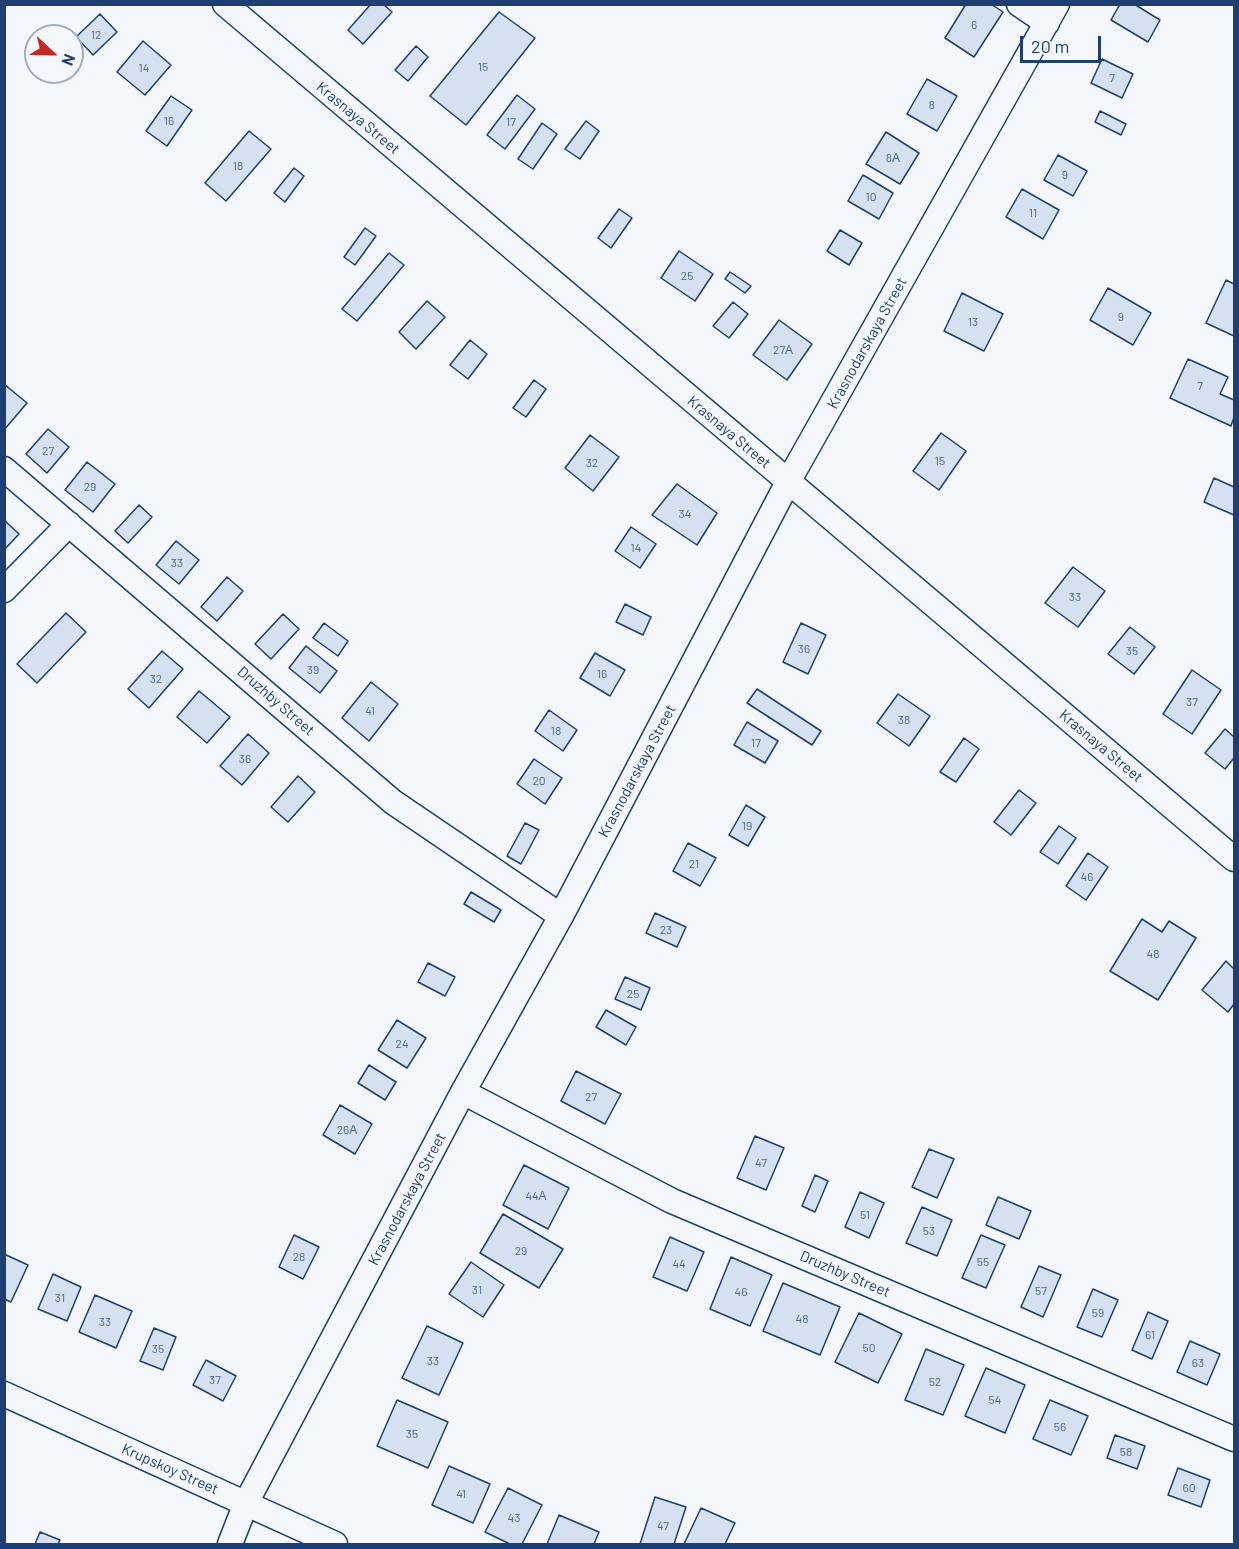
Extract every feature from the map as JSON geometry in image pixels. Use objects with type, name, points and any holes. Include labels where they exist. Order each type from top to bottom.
[{"type":"street","name":"Krasnaya Street","points":[[225,4],[1234,859]]},
{"type":"street","points":[[1019,4],[1052,14]]},
{"type":"street","name":"Krasnodarskaya Street","points":[[230,1545],[246,1503],[464,1092],[561,916],[788,482],[1052,14]]},
{"type":"street","name":"Druzhby Street","points":[[4,469],[393,802],[561,916]]},
{"type":"street","points":[[4,590],[69,524]]},
{"type":"street","name":"Druzhby Street","points":[[464,1092],[672,1201],[1234,1439]]},
{"type":"street","name":"Krupskoy Street","points":[[4,1394],[335,1545]]},
{"type":"building","points":[[371,4],[383,4],[392,12],[363,44],[348,30]]},
{"type":"building","points":[[966,4],[991,4],[1003,12],[974,57],[945,38]]},
{"type":"building","points":[[1120,4],[1134,4],[1160,20],[1148,42],[1111,20]]},
{"type":"building","points":[[499,12],[535,38],[466,125],[430,96]]},
{"type":"building","points":[[100,14],[117,32],[93,55],[84,45],[84,29]]},
{"type":"building","points":[[143,41],[171,65],[145,95],[117,72]]},
{"type":"building","points":[[416,46],[428,57],[408,81],[395,70]]},
{"type":"building","points":[[1102,59],[1133,74],[1122,98],[1091,83]]},
{"type":"building","points":[[927,79],[957,96],[937,131],[907,114]]},
{"type":"building","points":[[517,95],[535,109],[505,149],[487,135]]},
{"type":"building","points":[[171,96],[192,110],[167,146],[146,131]]},
{"type":"building","points":[[1100,111],[1126,124],[1121,135],[1095,122]]},
{"type":"building","points":[[586,121],[599,131],[580,159],[565,149]]},
{"type":"building","points":[[542,123],[557,134],[533,169],[518,159]]},
{"type":"building","points":[[249,131],[271,149],[226,201],[205,183]]},
{"type":"building","points":[[886,132],[919,153],[900,184],[866,164]]},
{"type":"building","points":[[1058,155],[1087,171],[1073,196],[1044,180]]},
{"type":"building","points":[[294,168],[304,176],[285,202],[274,193]]},
{"type":"building","points":[[863,175],[893,193],[879,219],[848,201]]},
{"type":"building","points":[[1022,189],[1059,210],[1043,239],[1006,217]]},
{"type":"building","points":[[619,209],[632,218],[611,248],[598,238]]},
{"type":"building","points":[[365,228],[376,236],[355,265],[344,257]]},
{"type":"building","points":[[840,230],[862,243],[849,265],[827,251]]},
{"type":"building","points":[[679,251],[713,274],[695,301],[661,278]]},
{"type":"building","points":[[389,253],[404,265],[357,321],[342,309]]},
{"type":"building","points":[[730,272],[751,286],[745,293],[725,279]]},
{"type":"building","points":[[1226,280],[1234,284],[1234,336],[1206,323]]},
{"type":"building","points":[[1108,288],[1151,313],[1133,345],[1090,320]]},
{"type":"building","points":[[962,293],[1003,314],[984,351],[944,331]]},
{"type":"building","points":[[427,301],[445,317],[416,349],[399,332]]},
{"type":"building","points":[[733,302],[748,314],[729,338],[713,326]]},
{"type":"building","points":[[779,320],[812,344],[787,380],[753,355]]},
{"type":"building","points":[[470,340],[487,354],[468,379],[450,365]]},
{"type":"building","points":[[1188,359],[1228,377],[1220,394],[1234,400],[1234,417],[1231,426],[1170,398]]},
{"type":"building","points":[[534,380],[546,389],[526,417],[513,408]]},
{"type":"building","points":[[4,384],[27,403],[4,430]]},
{"type":"building","points":[[48,429],[69,447],[47,473],[26,454]]},
{"type":"building","points":[[941,433],[966,451],[939,490],[913,471]]},
{"type":"building","points":[[590,435],[619,457],[593,491],[565,468]]},
{"type":"building","points":[[87,462],[115,484],[93,512],[65,490]]},
{"type":"building","points":[[1214,478],[1234,487],[1234,515],[1204,502]]},
{"type":"building","points":[[677,484],[717,513],[697,545],[652,515]]},
{"type":"building","points":[[139,505],[152,517],[128,543],[115,531]]},
{"type":"building","points":[[4,520],[19,534],[4,550]]},
{"type":"building","points":[[631,527],[656,544],[640,568],[615,551]]},
{"type":"building","points":[[176,541],[199,560],[179,584],[156,565]]},
{"type":"building","points":[[1073,567],[1105,591],[1078,627],[1045,603]]},
{"type":"building","points":[[227,577],[243,591],[217,621],[201,607]]},
{"type":"building","points":[[625,604],[651,617],[643,635],[616,622]]},
{"type":"building","points":[[66,613],[86,632],[37,683],[17,664]]},
{"type":"building","points":[[283,614],[299,629],[271,659],[255,644]]},
{"type":"building","points":[[324,623],[348,641],[338,656],[313,638]]},
{"type":"building","points":[[801,623],[826,635],[808,674],[783,662]]},
{"type":"building","points":[[1130,627],[1155,647],[1134,674],[1108,654]]},
{"type":"building","points":[[306,646],[337,671],[320,693],[289,668]]},
{"type":"building","points":[[162,651],[183,669],[149,708],[128,689]]},
{"type":"building","points":[[595,653],[625,670],[610,696],[580,678]]},
{"type":"building","points":[[1192,670],[1221,690],[1192,734],[1163,714]]},
{"type":"building","points":[[371,682],[398,704],[369,741],[342,718]]},
{"type":"building","points":[[757,689],[821,731],[812,745],[747,703]]},
{"type":"building","points":[[199,691],[230,717],[207,743],[177,717]]},
{"type":"building","points":[[898,694],[930,716],[909,746],[877,723]]},
{"type":"building","points":[[549,710],[577,730],[563,751],[535,731]]},
{"type":"building","points":[[747,722],[778,741],[765,763],[734,745]]},
{"type":"building","points":[[1225,729],[1234,737],[1234,758],[1225,769],[1205,753]]},
{"type":"building","points":[[248,734],[269,753],[242,785],[220,766]]},
{"type":"building","points":[[964,738],[979,749],[956,782],[940,772]]},
{"type":"building","points":[[534,759],[562,778],[545,804],[517,784]]},
{"type":"building","points":[[298,776],[315,792],[288,822],[271,807]]},
{"type":"building","points":[[1019,790],[1036,803],[1011,835],[994,822]]},
{"type":"building","points":[[746,805],[765,817],[748,846],[729,835]]},
{"type":"building","points":[[525,823],[539,830],[521,864],[507,856]]},
{"type":"building","points":[[1059,826],[1076,838],[1058,864],[1040,852]]},
{"type":"building","points":[[688,843],[716,858],[700,886],[673,871]]},
{"type":"building","points":[[1088,853],[1108,867],[1086,900],[1066,886]]},
{"type":"building","points":[[471,892],[501,910],[494,922],[464,904]]},
{"type":"building","points":[[655,913],[686,927],[677,947],[646,933]]},
{"type":"building","points":[[1142,919],[1162,932],[1169,921],[1196,938],[1158,1000],[1110,971]]},
{"type":"building","points":[[1226,961],[1234,969],[1234,1004],[1228,1012],[1202,990]]},
{"type":"building","points":[[428,963],[455,977],[445,996],[418,982]]},
{"type":"building","points":[[625,977],[650,988],[641,1010],[615,999]]},
{"type":"building","points":[[606,1010],[636,1027],[626,1045],[596,1027]]},
{"type":"building","points":[[397,1020],[426,1038],[407,1068],[378,1050]]},
{"type":"building","points":[[369,1065],[396,1082],[385,1100],[358,1083]]},
{"type":"building","points":[[576,1071],[621,1094],[605,1124],[561,1101]]},
{"type":"building","points":[[340,1105],[372,1124],[355,1154],[323,1135]]},
{"type":"building","points":[[755,1136],[784,1148],[766,1190],[737,1178]]},
{"type":"building","points":[[929,1149],[954,1159],[937,1198],[912,1187]]},
{"type":"building","points":[[524,1165],[569,1188],[548,1229],[503,1205]]},
{"type":"building","points":[[815,1175],[828,1181],[815,1212],[802,1206]]},
{"type":"building","points":[[860,1192],[884,1203],[869,1238],[845,1227]]},
{"type":"building","points":[[998,1197],[1031,1211],[1019,1239],[986,1225]]},
{"type":"building","points":[[922,1207],[952,1220],[937,1256],[906,1243]]},
{"type":"building","points":[[503,1214],[563,1249],[539,1288],[480,1253]]},
{"type":"building","points":[[294,1235],[319,1247],[303,1279],[279,1267]]},
{"type":"building","points":[[981,1235],[1005,1245],[986,1288],[962,1278]]},
{"type":"building","points":[[670,1237],[704,1252],[687,1291],[653,1277]]},
{"type":"building","points":[[4,1254],[28,1265],[11,1302],[4,1299]]},
{"type":"building","points":[[731,1257],[772,1275],[750,1326],[710,1309]]},
{"type":"building","points":[[471,1262],[504,1285],[483,1317],[449,1294]]},
{"type":"building","points":[[1039,1266],[1061,1275],[1043,1317],[1021,1307]]},
{"type":"building","points":[[53,1274],[81,1287],[67,1321],[38,1309]]},
{"type":"building","points":[[783,1283],[840,1307],[820,1355],[763,1331]]},
{"type":"building","points":[[1093,1289],[1118,1300],[1102,1337],[1077,1327]]},
{"type":"building","points":[[95,1295],[132,1311],[116,1348],[79,1332]]},
{"type":"building","points":[[1148,1312],[1168,1321],[1152,1359],[1132,1350]]},
{"type":"building","points":[[859,1313],[902,1334],[878,1383],[835,1362]]},
{"type":"building","points":[[427,1326],[463,1343],[439,1395],[402,1378]]},
{"type":"building","points":[[154,1328],[176,1337],[163,1370],[140,1361]]},
{"type":"building","points":[[1190,1341],[1220,1354],[1207,1385],[1177,1372]]},
{"type":"building","points":[[926,1349],[964,1365],[943,1415],[905,1400]]},
{"type":"building","points":[[206,1360],[236,1376],[223,1401],[193,1385]]},
{"type":"building","points":[[986,1368],[1025,1385],[1005,1433],[965,1416]]},
{"type":"building","points":[[397,1400],[448,1422],[428,1468],[377,1446]]},
{"type":"building","points":[[1050,1400],[1088,1416],[1071,1455],[1033,1439]]},
{"type":"building","points":[[1115,1435],[1145,1446],[1137,1469],[1107,1458]]},
{"type":"building","points":[[449,1466],[490,1484],[473,1523],[432,1505]]},
{"type":"building","points":[[1178,1468],[1210,1480],[1201,1507],[1168,1495]]},
{"type":"building","points":[[508,1488],[542,1505],[522,1544],[510,1544],[485,1532]]},
{"type":"building","points":[[655,1497],[686,1507],[674,1544],[640,1544]]},
{"type":"building","points":[[701,1508],[735,1523],[725,1544],[684,1544]]},
{"type":"building","points":[[559,1515],[599,1532],[594,1544],[547,1544]]},
{"type":"building","points":[[40,1532],[60,1540],[58,1544],[35,1544]]}]
